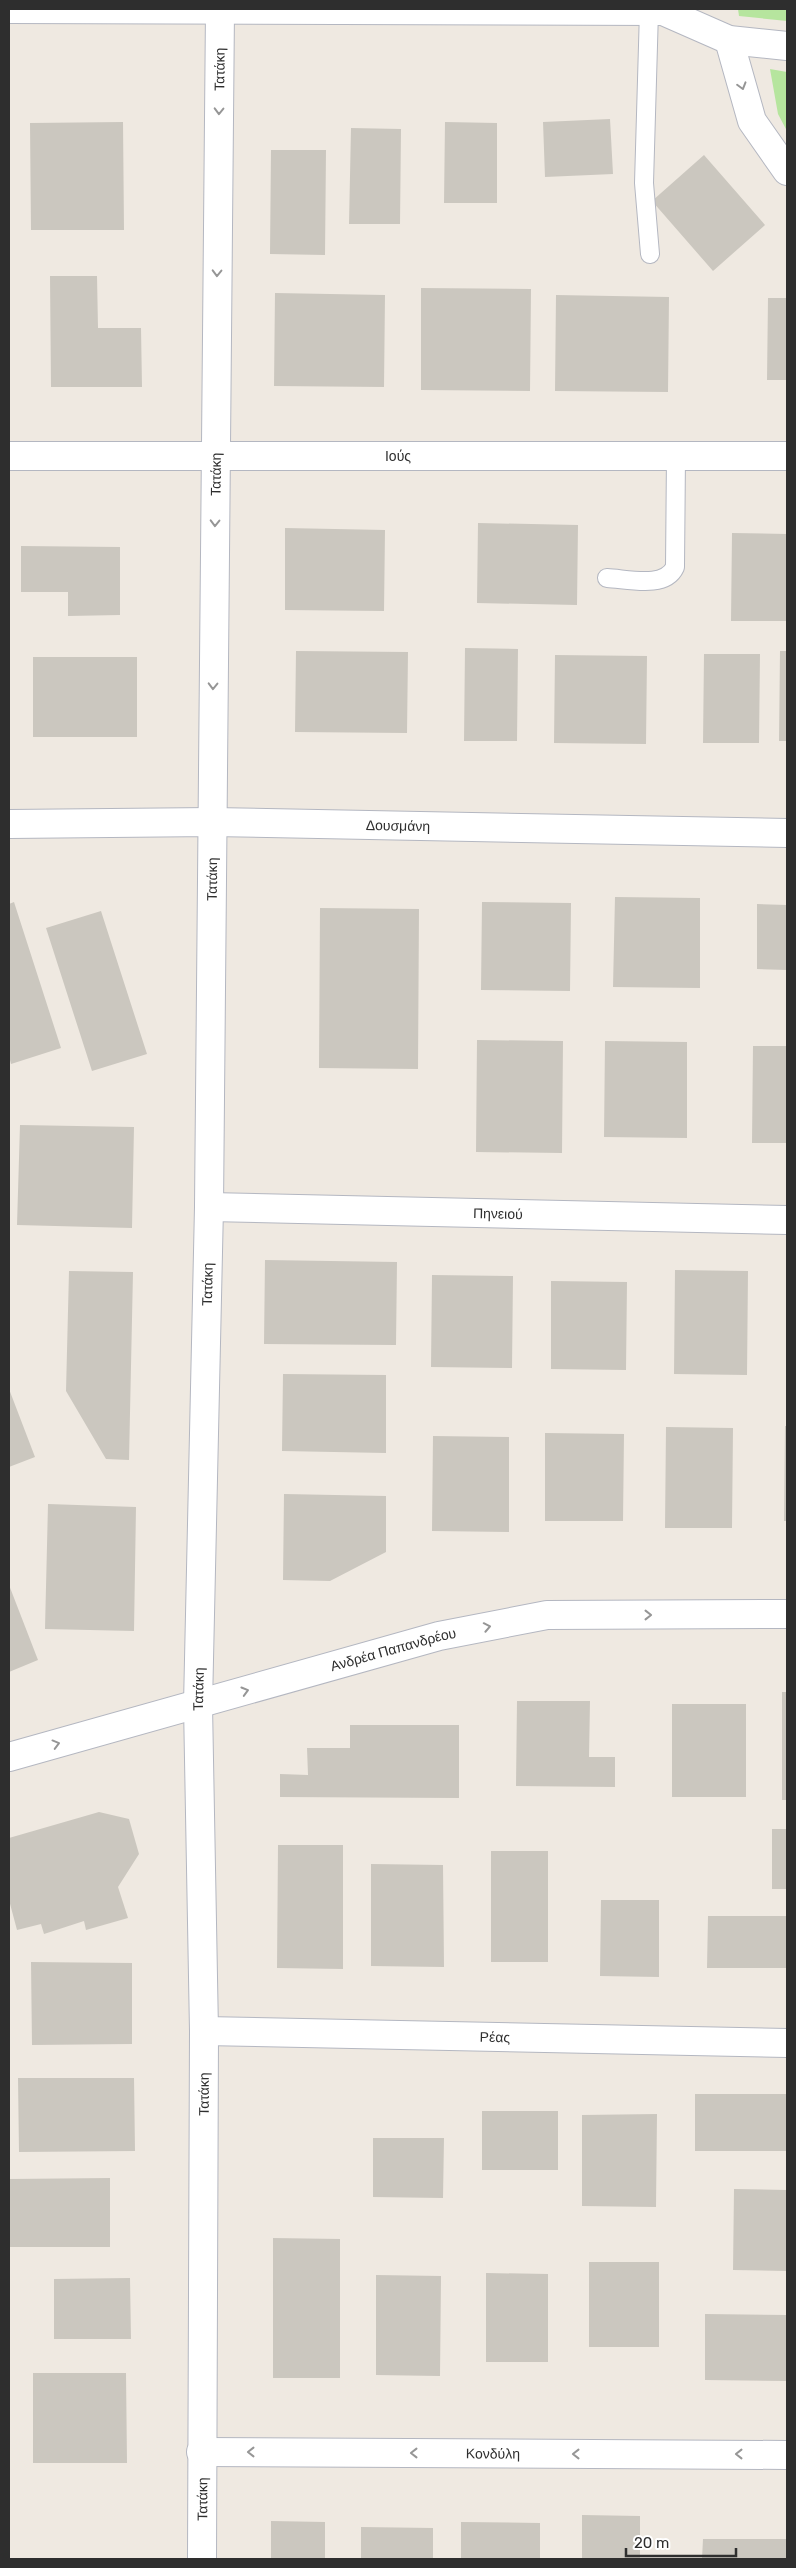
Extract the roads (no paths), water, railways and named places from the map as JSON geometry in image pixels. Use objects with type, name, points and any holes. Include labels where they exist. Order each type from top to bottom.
[{"type":"street","name":"Τατάκη","points":[[202,2559],[204,2031],[198,1705],[209,1206],[220,9]]},
{"type":"street","points":[[9,10],[660,10],[729,40],[787,46]]},
{"type":"street","points":[[729,40],[752,121],[787,171]]},
{"type":"street","name":"Ιούς","points":[[9,456],[787,456]]},
{"type":"street","name":"Δουσμάνη","points":[[9,824],[212,822],[787,833]]},
{"type":"street","name":"Πηνειού","points":[[209,1206],[787,1220]]},
{"type":"street","name":"Ανδρέα Παπανδρέου","points":[[9,1757],[439,1636],[547,1616],[787,1614]]},
{"type":"street","name":"Ρέας","points":[[204,2031],[787,2044]]},
{"type":"street","name":"Κονδύλη","points":[[201,2452],[787,2455]]},
{"type":"lane","points":[[650,254],[644,183],[660,10]]},
{"type":"lane","points":[[607,578],[662,580],[671,575],[675,567],[676,456]]}]
